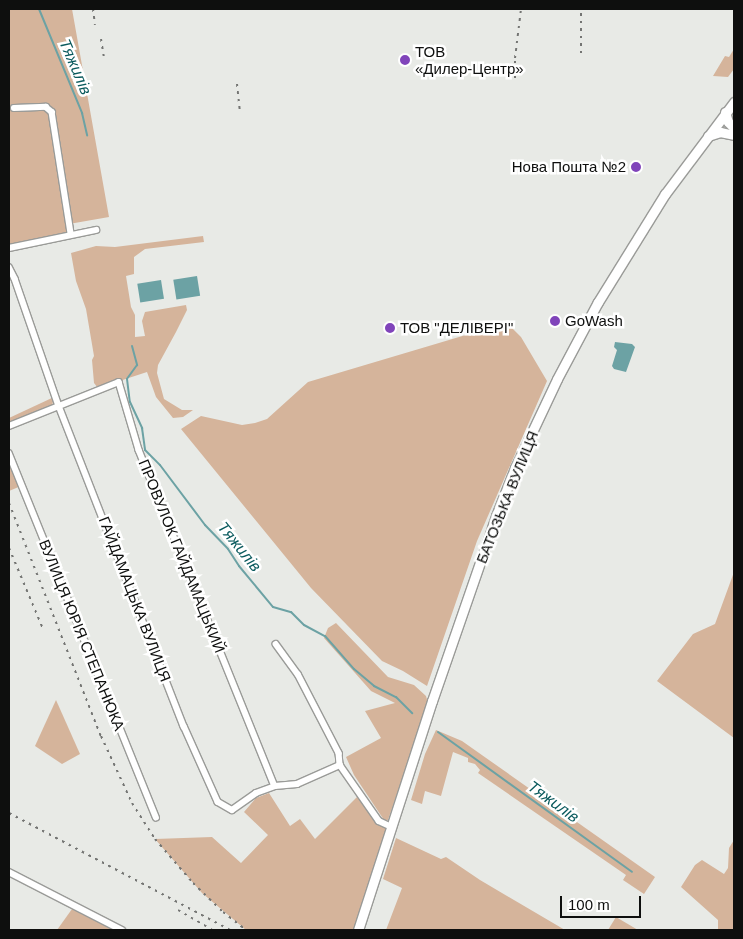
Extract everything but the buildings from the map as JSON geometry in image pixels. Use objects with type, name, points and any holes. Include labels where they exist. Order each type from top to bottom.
[{"type":"street","name":"БАТОЗЬКА ВУЛИЦЯ","points":[[358,930],[496,516],[515,468],[557,379],[598,302],[665,194],[734,102]]},
{"type":"street","points":[[14,108],[46,107],[52,112],[71,234]]},
{"type":"street","points":[[726,112],[728,122],[734,128]]},
{"type":"street","points":[[707,136],[720,132],[734,135]]},
{"type":"street","points":[[9,248],[96,230]]},
{"type":"street","name":"ГАЙДАМАЦЬКА ВУЛИЦЯ","points":[[9,267],[16,278],[59,406],[184,726],[215,797],[223,807],[232,810],[251,796],[275,786],[297,784],[340,765]]},
{"type":"street","name":"ПРОВУЛОК ГАЙДАМАЦЬКИЙ","points":[[59,406],[119,382],[139,450],[275,786]]},
{"type":"street","points":[[9,426],[59,406]]},
{"type":"street","name":"ВУЛИЦЯ ЮРІЯ СТЕПАНЮКА","points":[[9,453],[156,817]]},
{"type":"street","points":[[276,644],[298,674],[312,700],[339,753],[340,765],[379,822],[392,827]]},
{"type":"street","points":[[9,872],[122,930]]},
{"type":"shaded area","points":[[9,9],[72,9],[109,217],[69,224],[65,235],[9,248]]},
{"type":"shaded area","points":[[734,49],[734,69],[728,77],[713,76],[725,56],[729,57]]},
{"type":"shaded area","points":[[203,236],[204,242],[145,249],[134,257],[134,274],[126,276],[131,307],[135,315],[135,337],[145,336],[142,321],[145,312],[186,305],[187,310],[158,365],[157,373],[164,399],[182,410],[193,410],[183,417],[173,418],[156,397],[147,372],[98,388],[94,383],[92,360],[94,356],[86,309],[76,281],[71,253],[96,246],[115,247]]},
{"type":"shaded area","points":[[509,325],[521,337],[547,381],[477,541],[427,686],[382,661],[311,588],[181,429],[201,416],[242,425],[255,423],[267,419],[308,382],[496,326]]},
{"type":"shaded area","points":[[54,397],[52,406],[9,425],[9,418]]},
{"type":"shaded area","points":[[9,456],[21,486],[9,491]]},
{"type":"shaded area","points":[[734,572],[734,738],[657,681],[693,634],[715,624]]},
{"type":"shaded area","points":[[336,623],[388,677],[414,685],[426,696],[428,703],[388,820],[384,820],[354,775],[346,757],[381,738],[365,711],[395,703],[371,691],[324,638],[328,628]]},
{"type":"shaded area","points":[[56,700],[80,754],[62,764],[35,746]]},
{"type":"shaded area","points":[[436,730],[462,741],[655,877],[644,894],[623,880],[626,875],[478,773],[480,770],[475,764],[468,762],[468,758],[453,752],[441,796],[425,791],[422,804],[411,800],[425,754]]},
{"type":"shaded area","points":[[269,793],[290,826],[300,819],[315,839],[360,794],[379,821],[392,827],[358,930],[246,930],[202,893],[155,839],[212,837],[241,863],[268,835],[244,812],[256,798]]},
{"type":"shaded area","points":[[396,838],[441,859],[446,857],[480,880],[565,930],[386,930],[402,888],[383,879]]},
{"type":"shaded area","points":[[734,840],[734,930],[718,930],[718,920],[681,887],[695,865],[702,860],[724,874],[728,868],[729,848]]},
{"type":"shaded area","points":[[72,909],[113,930],[57,930]]},
{"type":"shaded area","points":[[616,917],[638,930],[608,930]]},
{"type":"water","points":[[197,276],[200,296],[176,300],[173,280]]},
{"type":"water","points":[[161,280],[164,299],[140,303],[137,284]]},
{"type":"water","points":[[615,342],[632,344],[635,347],[626,372],[614,369],[612,366],[617,350],[614,347]]},
{"type":"waterway","name":"Тяжилів","points":[[39,9],[82,113],[87,135]]},
{"type":"waterway","name":"Тяжилів","points":[[132,346],[137,365],[127,379],[130,402],[142,428],[145,450],[160,465],[205,525],[228,549],[239,566],[273,607],[291,612],[304,625],[325,636],[354,669],[374,686],[396,697],[412,713]]},
{"type":"waterway","name":"Тяжилів","points":[[438,732],[632,872]]},
{"type":"railway","points":[[93,9],[95,25]]},
{"type":"railway","points":[[515,78],[515,58],[521,9]]},
{"type":"railway","points":[[581,9],[581,53]]},
{"type":"railway","points":[[101,39],[104,59]]},
{"type":"railway","points":[[237,84],[240,112]]},
{"type":"railway","points":[[9,503],[101,736],[132,803],[155,839],[193,883],[223,912],[246,930]]},
{"type":"railway","points":[[9,548],[43,629]]},
{"type":"railway","points":[[9,813],[230,930]]},
{"type":"railway","points":[[178,910],[212,930]]},
{"type":"place","name":"ТОВ «Дилер-Центр»","points":[[405,60]]},
{"type":"place","name":"Нова Пошта №2","points":[[636,167]]},
{"type":"place","name":"GoWash","points":[[555,321]]},
{"type":"place","name":"ТОВ \"ДЕЛІВЕРІ\"","points":[[390,328]]}]
